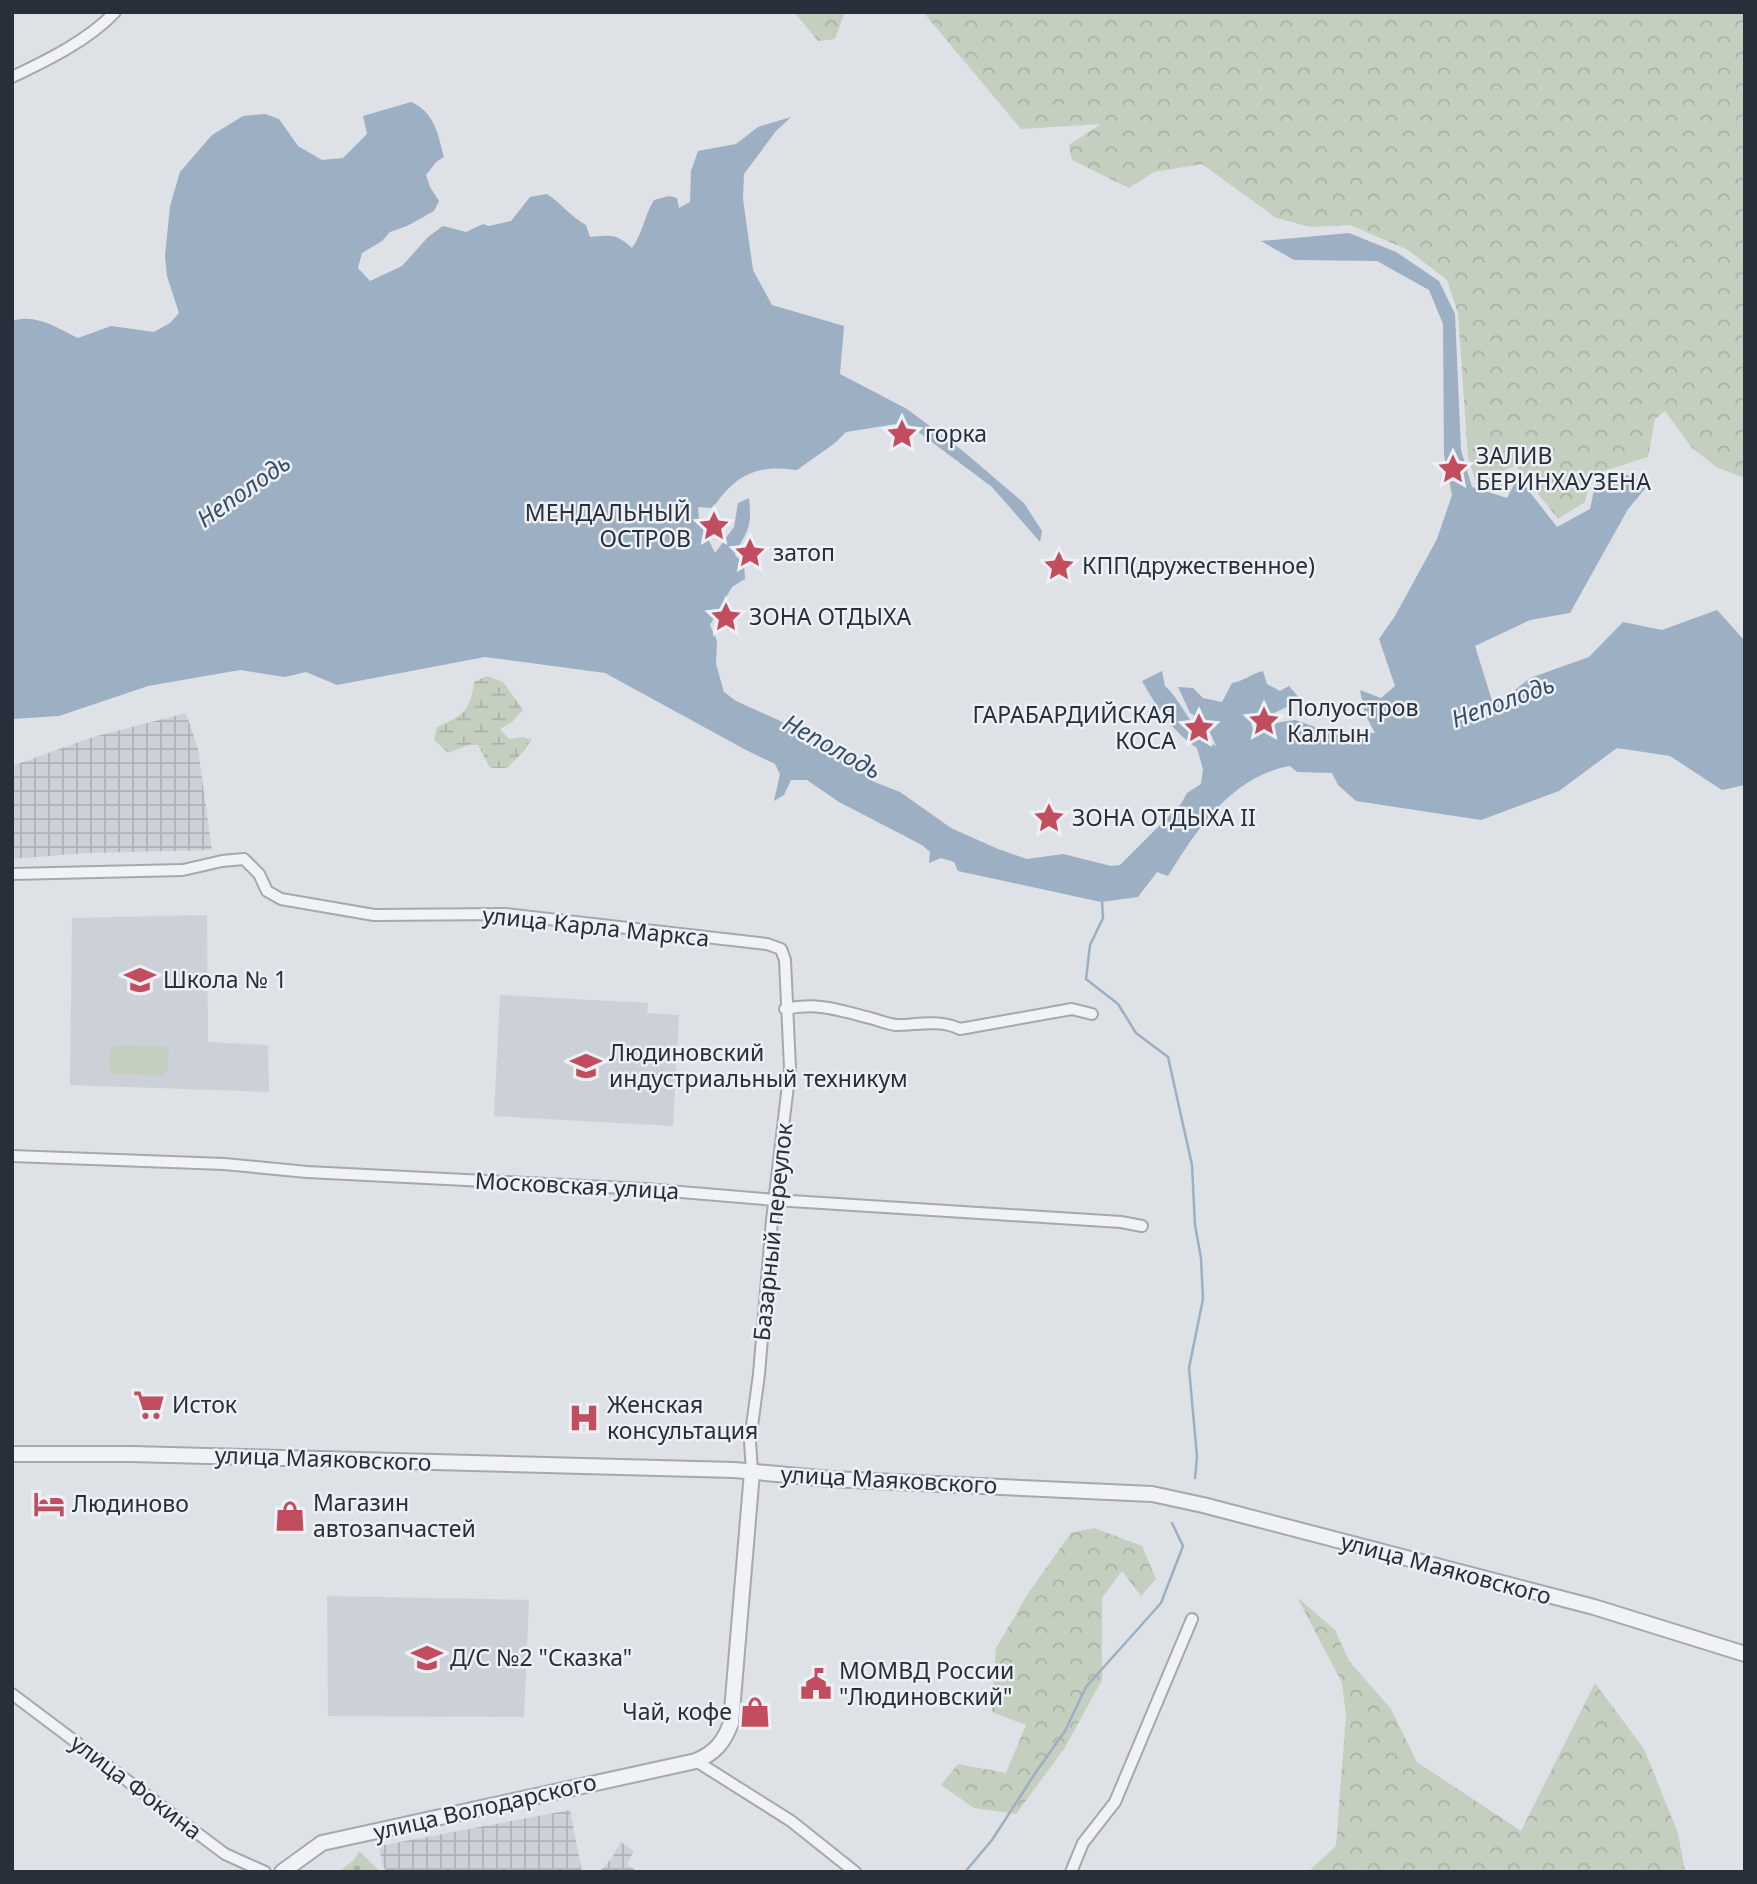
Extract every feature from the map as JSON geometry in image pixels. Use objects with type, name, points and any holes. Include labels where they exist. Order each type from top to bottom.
[{"type":"street","points":[[12,76],[48,60],[99,27],[115,12]]},
{"type":"street","name":"улица Карла Маркса","points":[[12,874],[183,870],[222,860],[244,859],[259,874],[267,891],[281,899],[374,915],[505,914],[767,944],[781,949]]},
{"type":"street","name":"Базарный переулок","points":[[752,1472],[750,1441],[790,1068],[785,1009],[785,960],[781,949]]},
{"type":"street","points":[[785,1009],[806,1004],[828,1007],[894,1025],[924,1023],[953,1025],[960,1029],[1072,1009],[1092,1014]]},
{"type":"street","name":"Московская улица","points":[[12,1156],[224,1164],[307,1172],[645,1189],[1121,1222],[1142,1226]]},
{"type":"street","name":"улица Маяковского","points":[[12,1454],[131,1454],[752,1472],[831,1479],[1152,1494],[1216,1508],[1594,1607],[1745,1654]]},
{"type":"street","name":"улица Володарского","points":[[282,1872],[322,1843],[696,1761],[719,1747],[731,1723],[752,1472]]},
{"type":"street","points":[[1071,1872],[1083,1843],[1115,1802],[1192,1619]]},
{"type":"street","name":"улица Фокина","points":[[12,1694],[225,1854],[265,1872]]},
{"type":"street","points":[[696,1761],[791,1821],[855,1872]]},
{"type":"shaded area","points":[[186,713],[198,749],[212,850],[86,853],[12,859],[12,766],[93,737]]},
{"type":"shaded area","name":"Школа № 1","points":[[207,915],[208,1042],[268,1045],[269,1092],[70,1085],[72,918]]},
{"type":"shaded area","name":"Людиновский индустриальный техникум","points":[[500,995],[648,1003],[647,1013],[679,1015],[673,1126],[494,1116]]},
{"type":"shaded area","name":"Д/С №2 \"Сказка\"","points":[[327,1596],[529,1600],[524,1717],[328,1716]]},
{"type":"shaded area","points":[[570,1810],[582,1872],[388,1872],[383,1867],[379,1846]]},
{"type":"shaded area","points":[[621,1842],[634,1851],[627,1864],[638,1872],[599,1872],[611,1859]]},
{"type":"green space","points":[[794,12],[845,12],[835,39],[818,41]]},
{"type":"green space","points":[[923,12],[1745,12],[1745,478],[1718,468],[1692,448],[1665,411],[1655,419],[1648,457],[1604,471],[1590,482],[1585,502],[1558,519],[1516,466],[1507,469],[1501,489],[1476,481],[1468,458],[1458,313],[1447,280],[1408,250],[1350,225],[1311,227],[1276,218],[1202,164],[1154,172],[1129,188],[1072,160],[1069,145],[1101,124],[1021,129]]},
{"type":"green space","points":[[487,676],[503,682],[523,710],[512,722],[500,729],[509,739],[532,739],[507,768],[490,768],[478,745],[469,745],[448,753],[434,740],[437,727],[464,711],[474,682]]},
{"type":"green space","points":[[116,1045],[167,1047],[167,1071],[162,1076],[112,1073],[109,1050]]},
{"type":"green space","points":[[1094,1528],[1142,1546],[1156,1579],[1141,1596],[1122,1571],[1102,1598],[1102,1680],[1064,1749],[1016,1814],[974,1808],[941,1785],[958,1764],[1006,1773],[1026,1725],[992,1712],[996,1648],[1029,1592],[1071,1533]]},
{"type":"green space","points":[[1297,1597],[1335,1630],[1349,1661],[1391,1709],[1417,1762],[1521,1831],[1595,1683],[1644,1749],[1678,1833],[1685,1872],[1308,1872],[1336,1846],[1346,1715],[1342,1683]]},
{"type":"green space","points":[[359,1851],[381,1872],[338,1872],[354,1860]]},
{"type":"water","name":"Неполодь","points":[[411,102],[430,118],[440,141],[444,157],[436,162],[426,175],[439,201],[434,211],[390,232],[382,241],[362,253],[358,268],[370,281],[402,266],[428,237],[443,226],[466,232],[483,224],[489,226],[511,221],[530,197],[547,194],[586,225],[590,237],[613,236],[632,248],[654,200],[669,196],[677,198],[679,208],[690,202],[691,171],[698,151],[736,144],[758,127],[791,117],[776,131],[744,174],[743,199],[753,270],[772,305],[844,326],[840,374],[907,409],[963,451],[1024,503],[1042,531],[1040,542],[992,487],[909,425],[896,424],[846,432],[797,470],[770,469],[748,474],[730,487],[713,508],[698,507],[699,520],[715,553],[734,527],[738,503],[749,498],[749,524],[735,555],[744,564],[745,579],[732,587],[710,625],[717,641],[716,664],[724,692],[736,701],[838,747],[860,766],[872,781],[900,792],[951,828],[1027,859],[1063,854],[1111,866],[1120,865],[1181,804],[1187,793],[1201,784],[1203,769],[1197,748],[1159,709],[1142,681],[1162,671],[1165,686],[1202,736],[1216,746],[1205,721],[1190,713],[1178,687],[1193,688],[1203,698],[1222,702],[1232,683],[1263,671],[1267,684],[1280,691],[1289,686],[1301,700],[1251,724],[1254,730],[1268,724],[1295,720],[1347,738],[1361,733],[1375,733],[1365,714],[1360,690],[1381,698],[1395,686],[1379,639],[1395,616],[1437,539],[1452,495],[1444,455],[1443,324],[1429,290],[1377,261],[1294,260],[1261,241],[1349,233],[1396,252],[1439,281],[1455,314],[1461,450],[1472,487],[1507,498],[1518,477],[1557,527],[1590,509],[1595,486],[1618,472],[1650,483],[1628,509],[1570,613],[1530,620],[1475,646],[1494,707],[1530,678],[1589,657],[1623,622],[1662,630],[1717,610],[1745,641],[1745,785],[1722,790],[1670,756],[1617,748],[1559,791],[1481,820],[1356,801],[1338,785],[1332,773],[1297,772],[1290,766],[1251,781],[1218,807],[1191,840],[1168,876],[1157,872],[1138,897],[1101,902],[958,871],[954,862],[941,858],[929,863],[930,852],[922,845],[839,802],[807,780],[791,780],[784,795],[774,801],[780,774],[775,764],[605,673],[485,657],[337,685],[306,672],[285,677],[240,670],[148,686],[59,716],[12,719],[12,321],[38,320],[78,338],[111,326],[154,332],[170,323],[179,313],[167,276],[165,256],[170,206],[180,172],[212,135],[243,116],[265,114],[279,119],[298,146],[322,160],[343,158],[367,134],[363,116]]},
{"type":"waterway","points":[[1102,901],[1103,918],[1090,945],[1086,979],[1118,1004],[1136,1033],[1168,1057],[1192,1165],[1203,1299],[1189,1368],[1197,1457],[1195,1478]]},
{"type":"waterway","points":[[965,1872],[992,1840],[1065,1731],[1086,1687],[1161,1603],[1183,1546],[1172,1523]]},
{"type":"place","name":"горка","points":[[902,434]]},
{"type":"place","name":"ЗАЛИВ БЕРИНХАУЗЕНА","points":[[1453,469]]},
{"type":"place","name":"МЕНДАЛЬНЫЙ ОСТРОВ","points":[[714,526]]},
{"type":"place","name":"затоп","points":[[750,553]]},
{"type":"place","name":"КПП(дружественное)","points":[[1059,566]]},
{"type":"place","name":"ЗОНА ОТДЫХА","points":[[726,617]]},
{"type":"place","name":"Полуостров Калтын","points":[[1264,721]]},
{"type":"place","name":"ГАРАБАРДИЙСКАЯ КОСА","points":[[1199,728]]},
{"type":"place","name":"ЗОНА ОТДЫХА II","points":[[1049,818]]},
{"type":"place","name":"Школа № 1","points":[[140,980]]},
{"type":"place","name":"Людиновский индустриальный техникум","points":[[586,1066]]},
{"type":"place","name":"Исток","points":[[149,1405]]},
{"type":"place","name":"Женская консультация","points":[[584,1418]]},
{"type":"place","name":"Людиново","points":[[49,1504]]},
{"type":"place","name":"Магазин автозапчастей","points":[[290,1516]]},
{"type":"place","name":"Д/С №2 \"Сказка\"","points":[[427,1658]]},
{"type":"place","name":"МОМВД России \"Людиновский\"","points":[[816,1684]]},
{"type":"place","name":"Чай, кофе","points":[[755,1712]]}]
